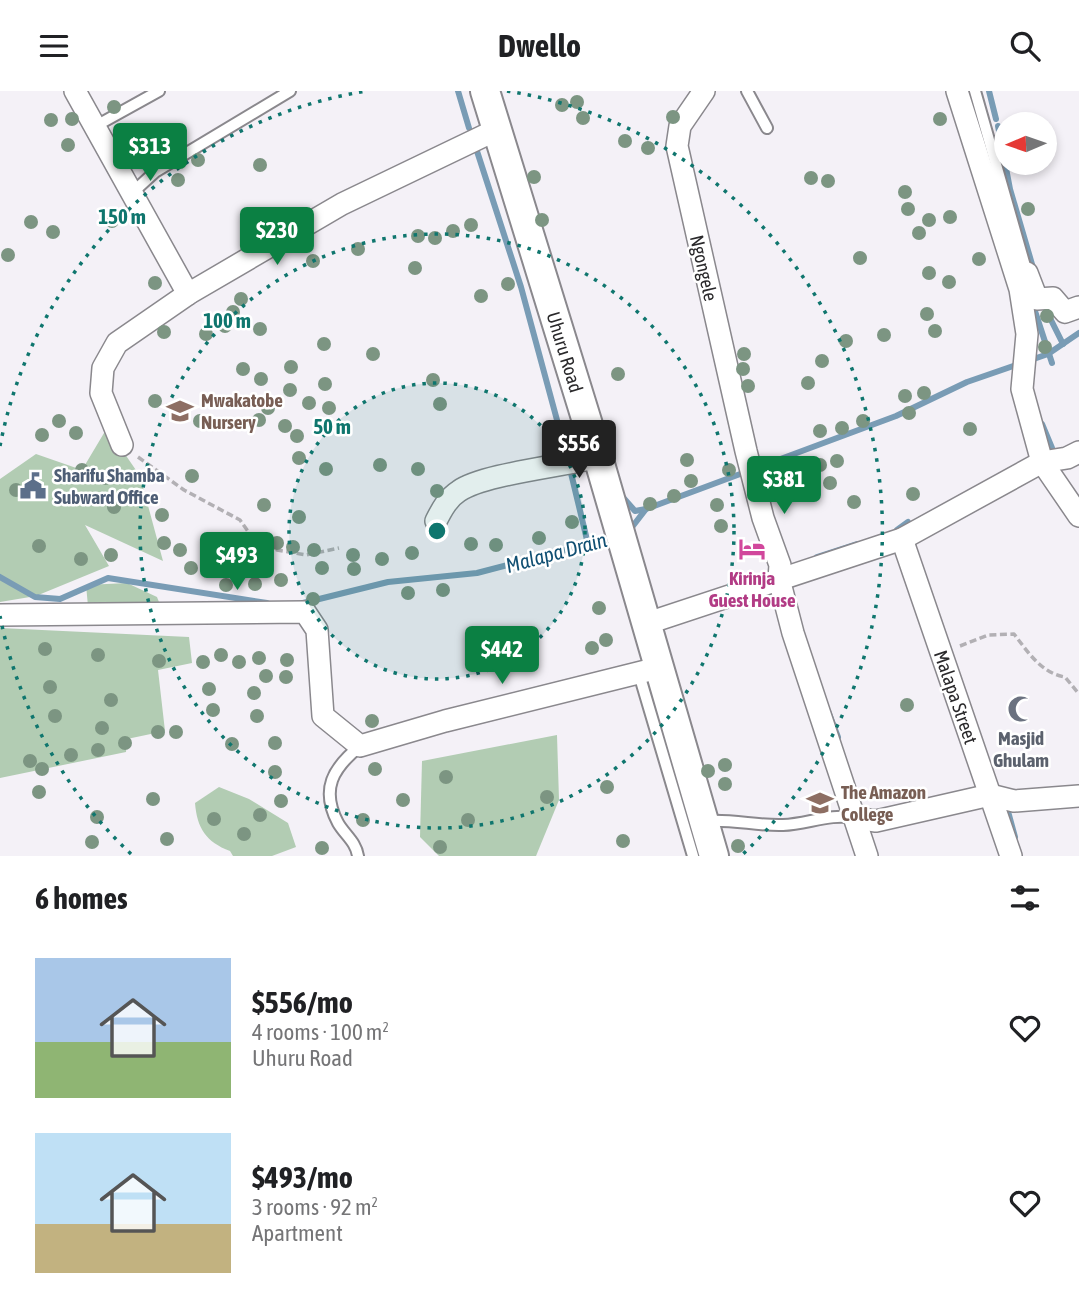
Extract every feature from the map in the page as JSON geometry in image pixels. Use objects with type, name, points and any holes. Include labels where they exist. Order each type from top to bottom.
[{"type":"main road","name":"Uhuru Road","points":[[485,91],[645,624],[648,671],[714,856]]},
{"type":"street","points":[[75,91],[188,294]]},
{"type":"street","name":"Ngongele","points":[[704,91],[680,126],[677,146],[746,451],[763,517],[780,565],[779,579]]},
{"type":"street","points":[[957,91],[1033,290],[1022,389],[1042,461],[1079,516]]},
{"type":"street","points":[[122,445],[101,393],[103,368],[117,343],[188,294],[342,204],[496,130]]},
{"type":"street","points":[[1033,290],[1053,298],[1065,312],[1079,307]]},
{"type":"street","points":[[645,624],[902,539],[1042,461],[1067,458],[1079,452]]},
{"type":"street","points":[[436,521],[447,501],[460,490],[484,481],[597,457]]},
{"type":"street","name":"Malapa Street","points":[[902,539],[1011,856]]},
{"type":"street","points":[[779,579],[793,633],[867,856]]},
{"type":"street","points":[[0,615],[305,612],[317,630],[323,716],[360,746],[445,721],[648,671]]},
{"type":"street","points":[[855,818],[877,821],[990,795],[1014,801],[1079,796]]},
{"type":"lane","points":[[94,127],[159,91]]},
{"type":"lane","points":[[132,193],[155,172],[290,91]]},
{"type":"lane","points":[[747,91],[767,128]]},
{"type":"lane","points":[[975,91],[1033,290]]},
{"type":"lane","points":[[648,671],[693,856]]},
{"type":"lane","points":[[359,856],[353,841],[338,823],[329,797],[339,763],[360,746]]},
{"type":"lane","points":[[703,821],[731,819],[748,825],[762,822],[779,825],[838,815],[855,818]]},
{"type":"path","points":[[122,445],[184,490],[240,520],[252,537],[277,550],[306,555],[339,548]]},
{"type":"path","points":[[940,653],[988,635],[1014,634],[1030,656],[1052,674],[1065,677],[1079,694]]},
{"type":"green space","points":[[107,428],[140,476],[163,561],[85,525],[109,566],[36,596],[0,602],[0,479],[36,454],[82,470]]},
{"type":"green space","points":[[127,583],[157,597],[164,615],[89,617],[86,585]]},
{"type":"green space","points":[[0,628],[189,637],[192,663],[158,670],[165,731],[127,739],[126,752],[0,778]]},
{"type":"green space","points":[[557,735],[559,800],[536,856],[439,856],[420,837],[422,761]]},
{"type":"green space","points":[[219,787],[249,799],[288,823],[296,847],[272,856],[233,856],[230,851],[215,843],[201,827],[195,803]]},
{"type":"waterway","points":[[458,91],[469,128]]},
{"type":"waterway","points":[[989,91],[994,112]]},
{"type":"waterway","points":[[475,145],[521,287],[567,457]]},
{"type":"waterway","points":[[1007,175],[1034,271]]},
{"type":"waterway","points":[[1032,302],[1052,363]]},
{"type":"waterway","points":[[1042,302],[1063,344]]},
{"type":"waterway","name":"Malapa Drain","points":[[629,531],[646,509],[896,416],[967,382],[1048,354],[1079,333]]},
{"type":"waterway","points":[[1042,424],[1052,448]]},
{"type":"waterway","points":[[570,469],[588,544]]},
{"type":"waterway","points":[[620,494],[635,511],[646,509]]},
{"type":"waterway","points":[[897,530],[908,522],[906,525]]},
{"type":"waterway","name":"Malapa Drain","points":[[303,603],[388,582],[477,573],[612,538]]},
{"type":"waterway","points":[[817,557],[857,544]]},
{"type":"waterway","name":"Malapa Drain","points":[[0,577],[35,597],[60,599],[108,578],[267,603]]},
{"type":"waterway","points":[[828,711],[838,737]]},
{"type":"waterway","points":[[1006,804],[1015,837]]},
{"type":"place","name":"Mwakatobe Nursery","points":[[180,411]]},
{"type":"place","name":"Sharifu Shamba Subward Office","points":[[33,486]]},
{"type":"place","name":"Kirinja Guest House","points":[[752,549]]},
{"type":"place","name":"Masjid Ghulam","points":[[1021,709]]},
{"type":"place","name":"The Amazon College","points":[[820,803]]}]
